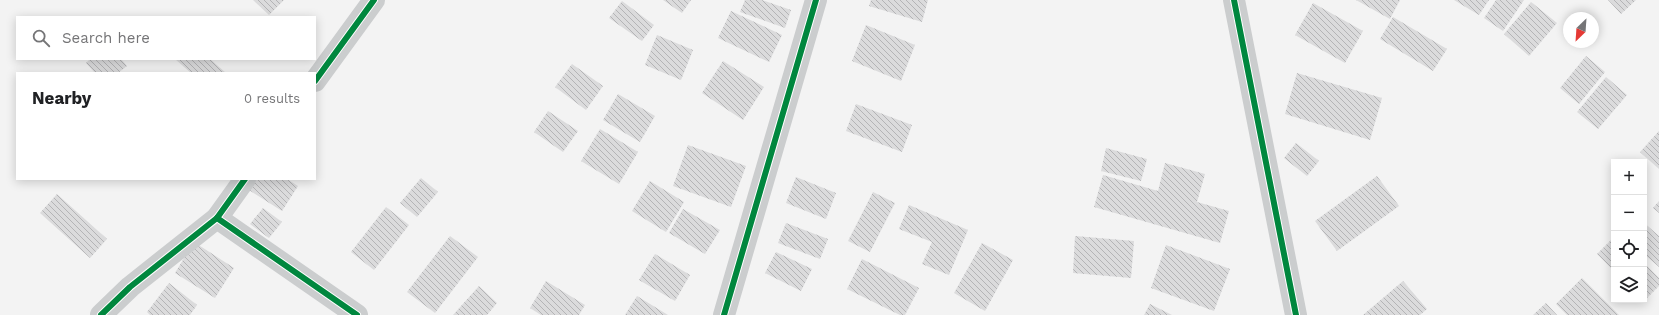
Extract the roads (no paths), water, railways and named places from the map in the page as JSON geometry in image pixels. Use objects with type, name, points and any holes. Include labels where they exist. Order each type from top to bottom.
[{"type":"street","points":[[316,80],[374,0]]},
{"type":"street","points":[[724,315],[816,0]]},
{"type":"street","points":[[1234,0],[1296,315]]},
{"type":"street","points":[[101,315],[130,287],[217,218],[244,180]]},
{"type":"street","points":[[217,218],[357,315]]}]
